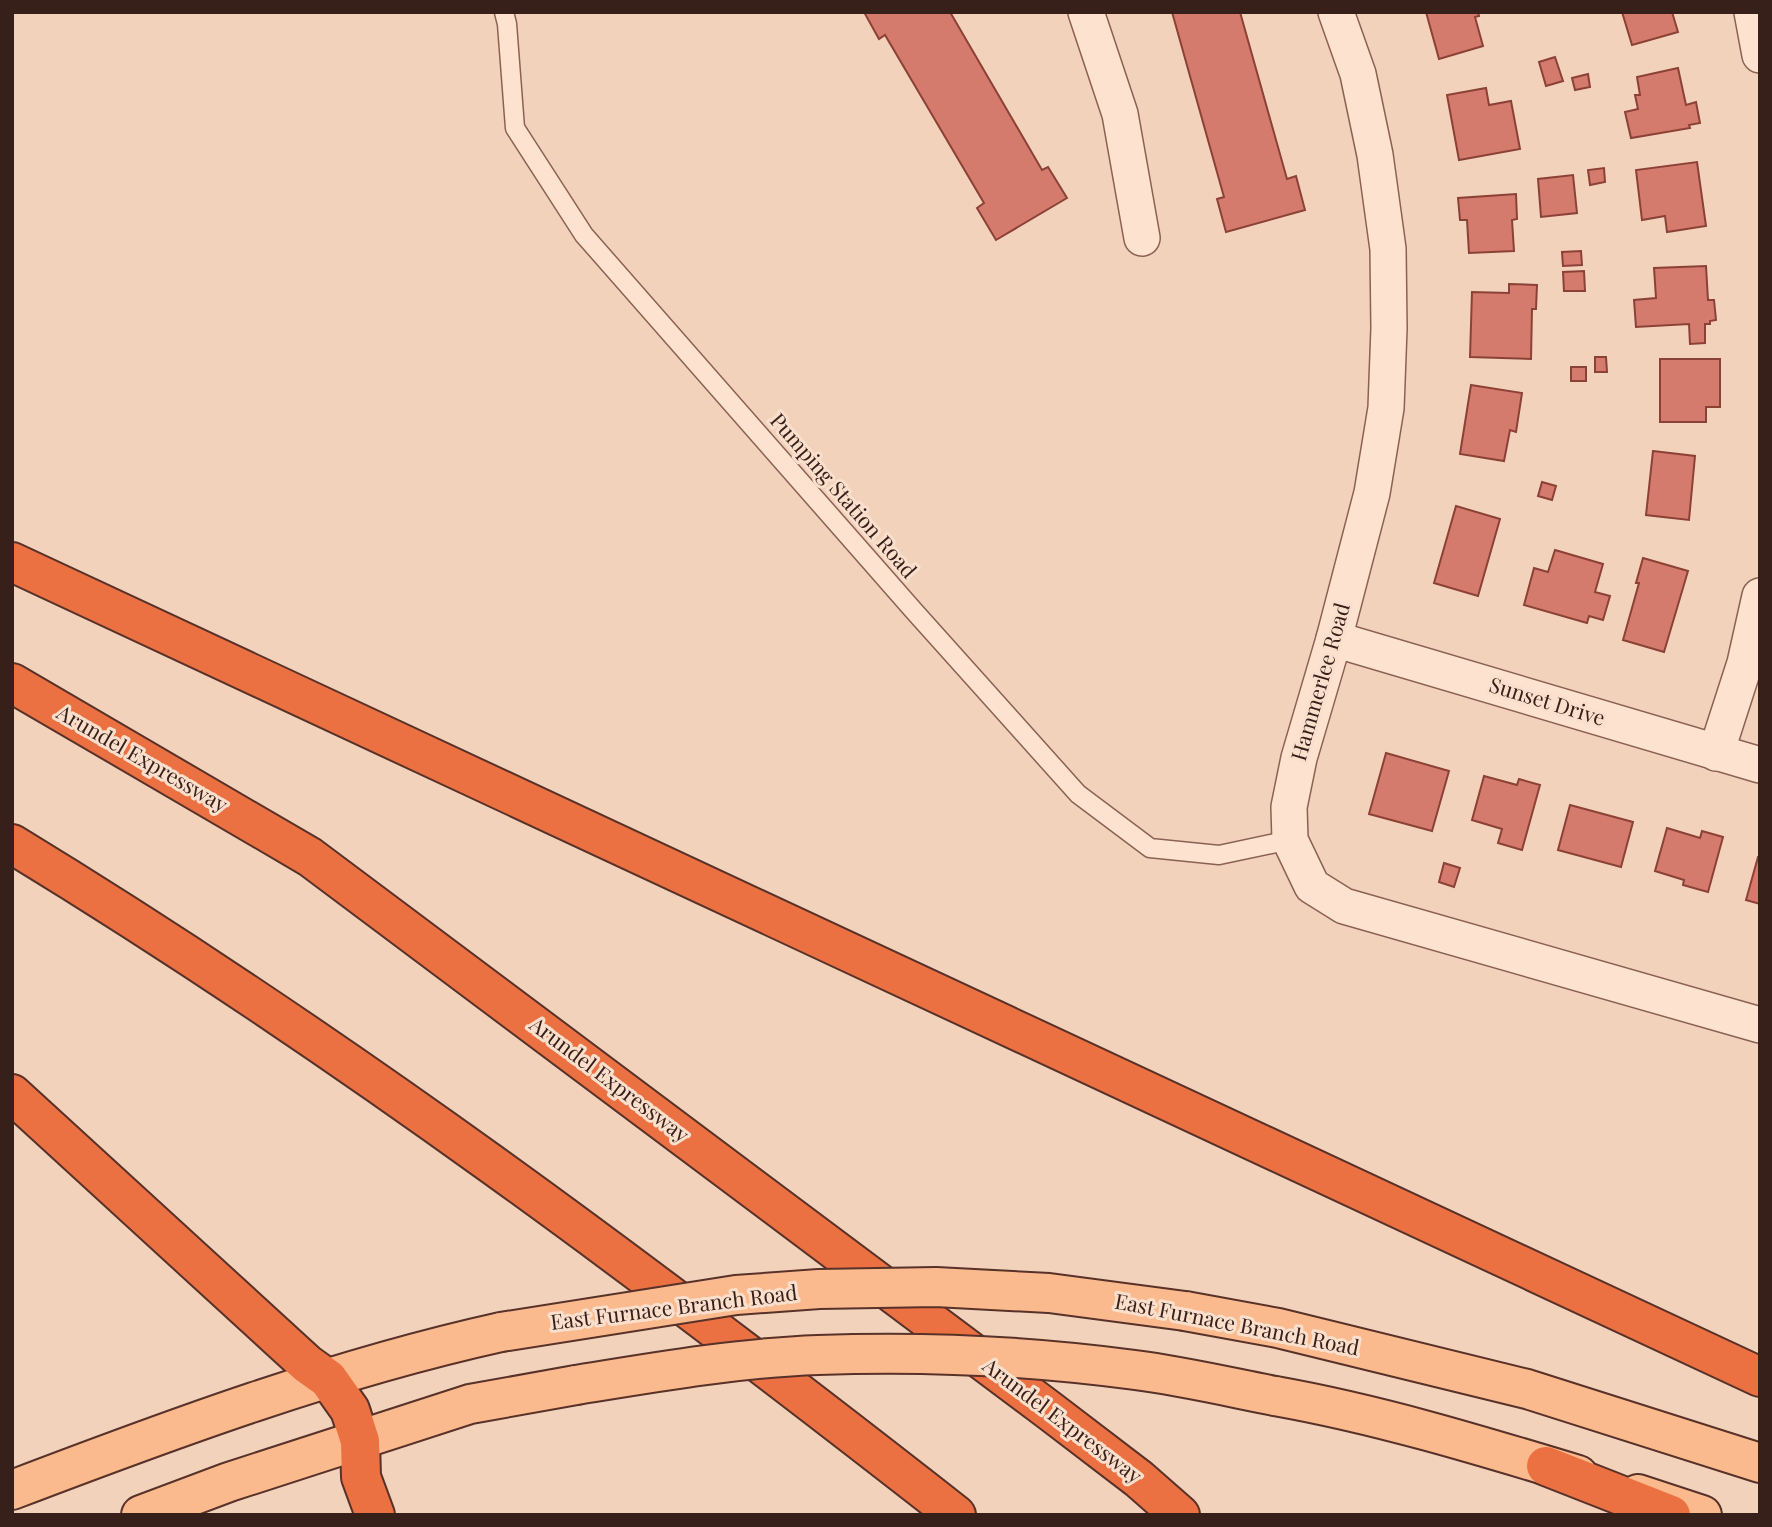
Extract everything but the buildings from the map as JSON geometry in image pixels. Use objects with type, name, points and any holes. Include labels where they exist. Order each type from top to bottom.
[{"type":"highway","points":[[12,562],[1760,1377]]},
{"type":"highway","name":"Arundel Expressway","points":[[12,683],[310,857],[1139,1479],[1180,1515]]},
{"type":"highway","points":[[12,844],[228,982],[550,1204],[956,1515]]},
{"type":"highway","points":[[12,1094],[307,1364],[328,1379],[350,1409],[360,1441],[361,1477],[375,1515]]},
{"type":"highway","points":[[1546,1466],[1671,1515]]},
{"type":"highway","points":[[1139,1479],[1209,1515]]},
{"type":"main road","name":"East Furnace Branch Road","points":[[12,1490],[118,1450],[328,1379],[421,1350],[501,1332],[736,1296],[819,1289],[936,1287],[1049,1293],[1185,1311],[1278,1328],[1527,1389],[1760,1463]]},
{"type":"main road","points":[[141,1515],[229,1482],[470,1404],[692,1367],[817,1355],[948,1355],[1034,1359],[1136,1370],[1313,1403],[1420,1430],[1702,1515]]},
{"type":"street","points":[[1086,12],[1120,114],[1142,238]]},
{"type":"street","name":"Hammerlee Road","points":[[1336,12],[1358,74],[1375,155],[1388,249],[1386,408],[1372,493],[1335,639],[1299,758],[1289,807],[1290,840],[1312,886],[1344,906],[1760,1026]]},
{"type":"street","points":[[1752,12],[1760,55]]},
{"type":"street","points":[[1716,752],[1745,663],[1760,596]]},
{"type":"street","name":"Sunset Drive","points":[[1335,639],[1760,765]]},
{"type":"lane","name":"Pumping Station Road","points":[[503,12],[507,24],[515,128],[584,235],[1078,794],[1150,848],[1219,855],[1290,840]]}]
